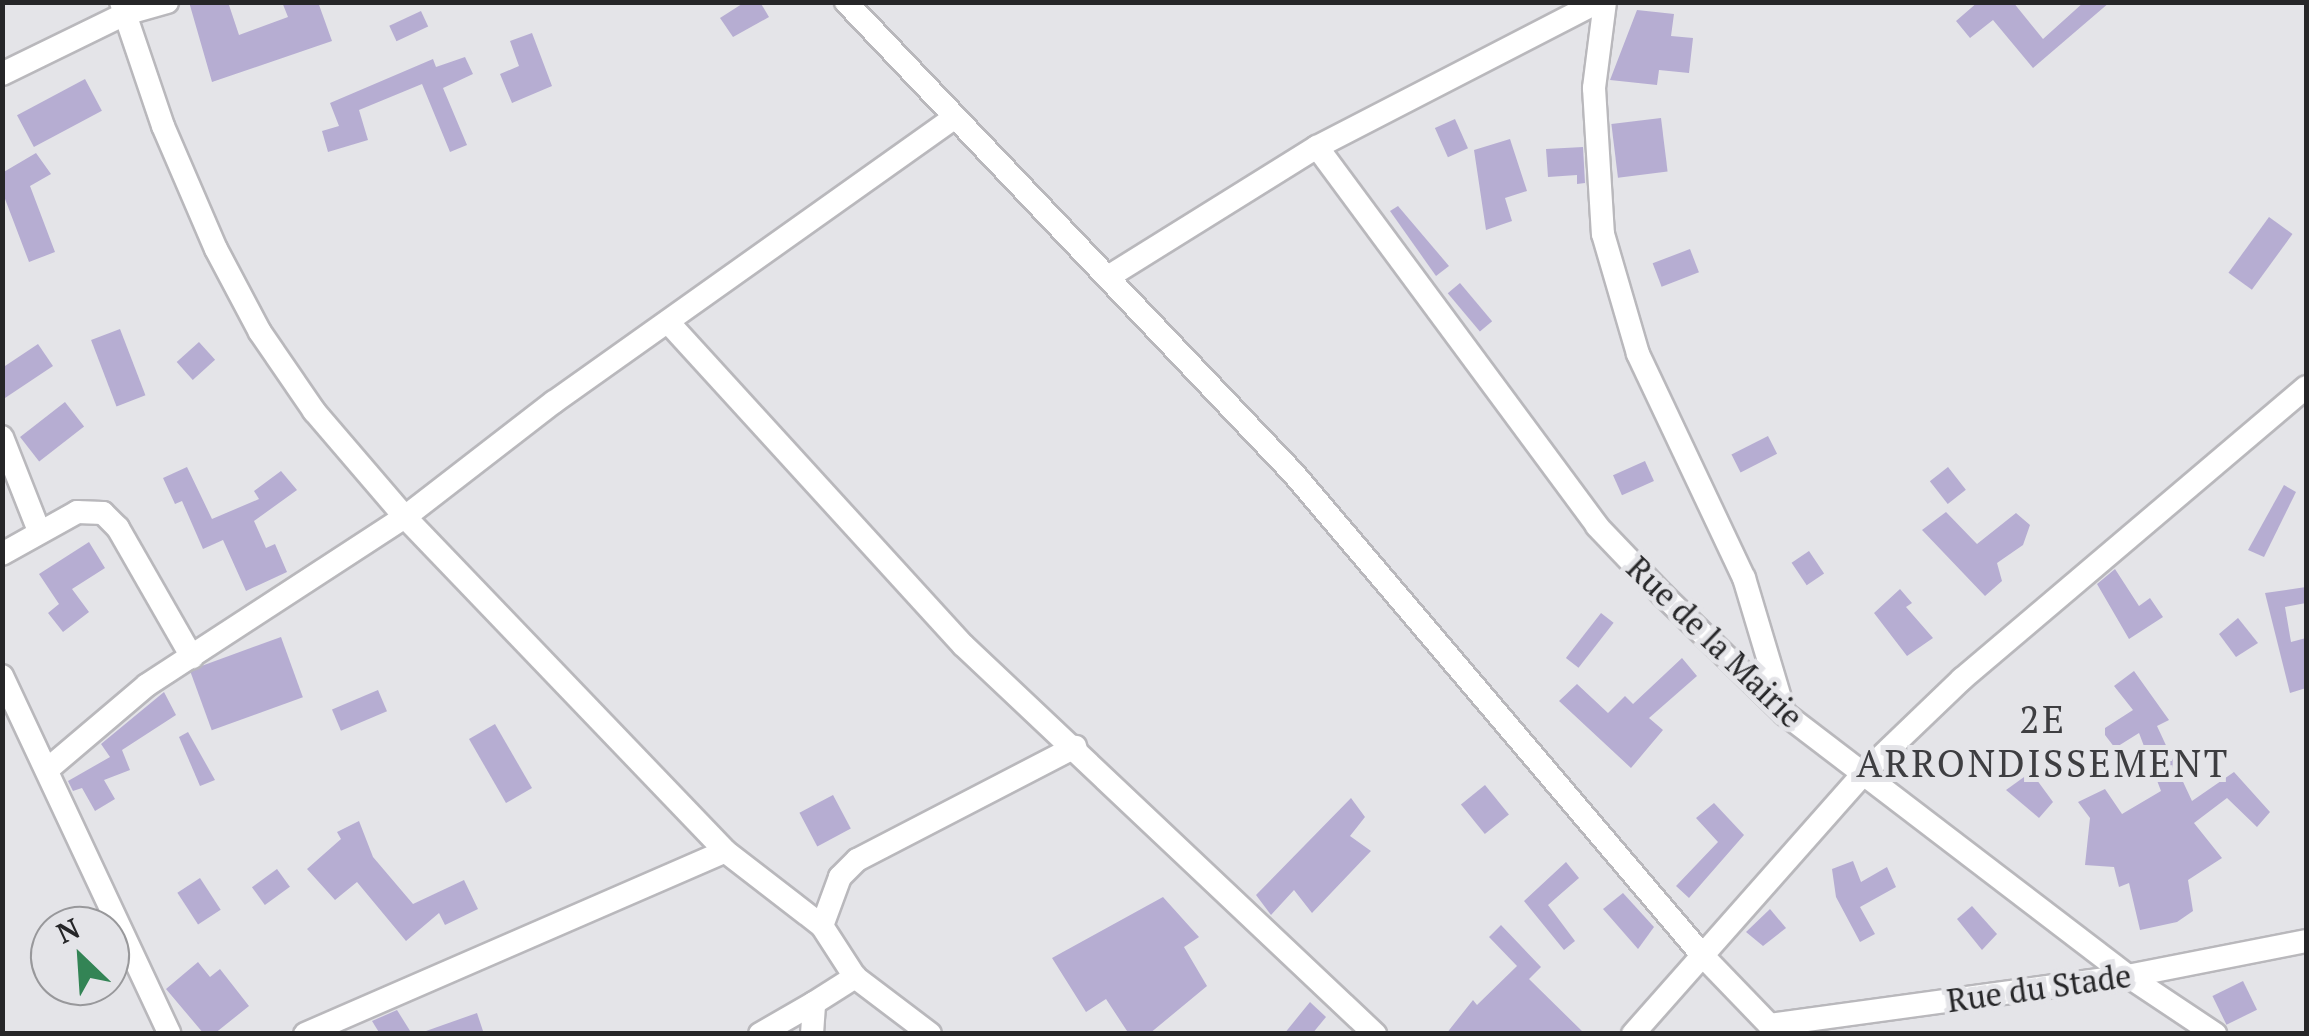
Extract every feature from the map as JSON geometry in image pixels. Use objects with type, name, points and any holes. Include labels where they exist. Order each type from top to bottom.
[{"type":"street","points":[[2,74],[123,8],[167,2]]},
{"type":"street","points":[[846,2],[952,119],[1294,474],[1703,956],[1774,1029]]},
{"type":"street","points":[[1108,277],[1317,147],[1602,2]]},
{"type":"street","points":[[1602,2],[1594,88],[1603,234],[1638,354],[1744,578],[1784,714]]},
{"type":"street","points":[[123,8],[163,126],[260,332],[314,410],[405,516],[725,850],[822,926],[856,977],[930,1034]]},
{"type":"street","points":[[48,768],[147,685],[405,516],[952,119]]},
{"type":"street","name":"Rue de la Mairie","points":[[1317,147],[1597,526],[1784,714],[2128,976],[2216,1034]]},
{"type":"street","points":[[668,322],[963,645],[1374,1034]]},
{"type":"street","points":[[1634,1034],[1864,773],[1962,679],[2306,388]]},
{"type":"street","points":[[2,437],[39,531]]},
{"type":"street","points":[[2,554],[77,512],[102,513],[118,528],[192,658]]},
{"type":"street","points":[[2,676],[170,1034]]},
{"type":"street","points":[[822,926],[840,877],[857,860],[1075,747]]},
{"type":"street","points":[[305,1034],[725,850]]},
{"type":"street","name":"Rue du Stade","points":[[1774,1029],[2128,976],[2306,941]]},
{"type":"street","points":[[760,1034],[856,977]]},
{"type":"street","points":[[812,1034],[814,1003]]},
{"type":"building","points":[[189,2],[228,2],[239,35],[288,17],[282,2],[318,2],[332,41],[212,82]]},
{"type":"building","points":[[745,2],[760,2],[769,17],[733,37],[720,18]]},
{"type":"building","points":[[1978,2],[2013,2],[2043,39],[2084,2],[2110,2],[2033,68],[1993,20],[1970,38],[1956,21]]},
{"type":"building","points":[[1637,10],[1674,14],[1671,36],[1693,38],[1689,73],[1659,70],[1657,85],[1610,80]]},
{"type":"building","points":[[421,11],[428,26],[396,41],[389,26]]},
{"type":"building","points":[[532,33],[552,86],[512,103],[500,74],[519,66],[510,41]]},
{"type":"building","points":[[465,57],[473,74],[443,88],[467,145],[450,152],[422,84],[359,110],[368,140],[328,152],[322,131],[339,126],[330,103],[433,59],[436,67]]},
{"type":"building","points":[[85,79],[102,111],[34,147],[17,115]]},
{"type":"building","points":[[1661,118],[1668,172],[1618,178],[1611,124]]},
{"type":"building","points":[[1455,119],[1468,148],[1448,157],[1435,128]]},
{"type":"building","points":[[1510,139],[1527,191],[1505,198],[1512,221],[1486,230],[1474,150]]},
{"type":"building","points":[[1583,147],[1585,183],[1577,184],[1577,175],[1548,177],[1546,149]]},
{"type":"building","points":[[36,153],[51,174],[30,186],[55,252],[29,262],[2,191],[2,173]]},
{"type":"building","points":[[1398,206],[1449,266],[1436,276],[1390,211]]},
{"type":"building","points":[[2269,217],[2292,234],[2252,290],[2228,273]]},
{"type":"building","points":[[1690,249],[1699,272],[1662,287],[1653,263]]},
{"type":"building","points":[[1460,283],[1492,321],[1480,332],[1448,293]]},
{"type":"building","points":[[120,329],[145,395],[117,406],[91,340]]},
{"type":"building","points":[[199,342],[215,360],[193,380],[177,362]]},
{"type":"building","points":[[38,344],[53,366],[2,400],[2,368]]},
{"type":"building","points":[[65,402],[84,426],[39,462],[20,437]]},
{"type":"building","points":[[1768,436],[1777,454],[1741,472],[1731,455]]},
{"type":"building","points":[[1645,461],[1654,481],[1622,495],[1613,475]]},
{"type":"building","points":[[187,467],[212,519],[259,499],[254,491],[281,471],[297,490],[254,521],[266,548],[275,544],[287,572],[246,591],[223,540],[203,549],[182,501],[175,504],[163,478]]},
{"type":"building","points":[[1948,467],[1966,490],[1948,504],[1930,481]]},
{"type":"building","points":[[2284,485],[2296,492],[2264,557],[2248,550]]},
{"type":"building","points":[[1946,512],[1977,544],[2016,513],[2030,525],[2023,545],[1997,563],[2002,581],[1985,596],[1922,530]]},
{"type":"building","points":[[89,542],[105,568],[72,589],[89,612],[63,632],[48,613],[59,604],[39,574]]},
{"type":"building","points":[[1809,551],[1824,573],[1807,585],[1792,563]]},
{"type":"building","points":[[2115,569],[2139,606],[2150,598],[2163,617],[2129,639],[2097,584]]},
{"type":"building","points":[[2306,587],[2306,603],[2285,607],[2291,642],[2306,638],[2306,688],[2290,693],[2265,593]]},
{"type":"building","points":[[1900,589],[1912,603],[1906,607],[1933,638],[1907,656],[1874,613]]},
{"type":"building","points":[[1601,613],[1614,623],[1579,668],[1566,658]]},
{"type":"building","points":[[2238,618],[2258,643],[2236,657],[2219,634]]},
{"type":"building","points":[[281,637],[303,697],[212,730],[190,670]]},
{"type":"building","points":[[1682,658],[1697,676],[1649,718],[1663,730],[1631,768],[1559,701],[1577,684],[1608,713],[1625,696],[1633,704]]},
{"type":"building","points":[[2134,671],[2169,720],[2157,726],[2192,801],[2234,772],[2270,812],[2257,827],[2227,798],[2194,823],[2222,858],[2188,880],[2193,911],[2177,922],[2140,930],[2129,883],[2119,887],[2114,867],[2085,865],[2090,818],[2078,802],[2105,789],[2122,814],[2161,791],[2139,733],[2115,748],[2105,735],[2105,728],[2133,710],[2114,686]]},
{"type":"building","points":[[378,690],[387,711],[341,731],[332,710]]},
{"type":"building","points":[[164,692],[176,715],[122,750],[130,770],[104,780],[115,799],[95,811],[82,788],[73,791],[68,781],[110,757],[101,744]]},
{"type":"building","points":[[495,724],[532,788],[506,803],[469,739]]},
{"type":"building","points":[[188,732],[215,780],[200,786],[179,737]]},
{"type":"building","points":[[2031,772],[2053,802],[2039,818],[2006,790]]},
{"type":"building","points":[[1485,785],[1509,815],[1485,834],[1461,805]]},
{"type":"building","points":[[833,795],[851,829],[817,846],[799,813]]},
{"type":"building","points":[[1351,798],[1365,817],[1350,836],[1371,851],[1312,913],[1294,890],[1271,915],[1256,895]]},
{"type":"building","points":[[1714,803],[1744,835],[1689,898],[1676,886],[1718,842],[1696,818]]},
{"type":"building","points":[[359,821],[373,857],[413,904],[464,880],[478,909],[445,925],[439,913],[406,941],[357,882],[335,900],[307,869],[341,839],[337,832]]},
{"type":"building","points":[[1853,861],[1861,882],[1887,867],[1896,887],[1860,907],[1875,934],[1860,942],[1836,897],[1832,869]]},
{"type":"building","points":[[1566,862],[1579,878],[1548,905],[1575,941],[1564,950],[1524,901]]},
{"type":"building","points":[[277,869],[290,887],[265,905],[252,887]]},
{"type":"building","points":[[200,878],[221,910],[198,925],[177,893]]},
{"type":"building","points":[[1623,893],[1654,927],[1638,949],[1603,909]]},
{"type":"building","points":[[1163,897],[1199,937],[1184,947],[1207,986],[1149,1034],[1129,1034],[1106,999],[1086,1012],[1052,958]]},
{"type":"building","points":[[1972,906],[1997,934],[1982,950],[1957,919]]},
{"type":"building","points":[[1770,909],[1786,928],[1763,946],[1746,932]]},
{"type":"building","points":[[1501,925],[1541,967],[1529,979],[1585,1034],[1446,1034],[1473,1000],[1477,1005],[1517,966],[1489,937]]},
{"type":"building","points":[[198,962],[210,977],[220,969],[249,1006],[214,1034],[204,1034],[166,989]]},
{"type":"building","points":[[2243,981],[2257,1010],[2226,1025],[2212,996]]},
{"type":"building","points":[[1310,1002],[1326,1017],[1312,1034],[1284,1034]]},
{"type":"building","points":[[397,1010],[412,1034],[380,1034],[372,1021]]},
{"type":"building","points":[[477,1013],[484,1034],[426,1034],[426,1031]]},
{"type":"district","name":"2E ARRONDISSEMENT","points":[[2043,742]]}]
